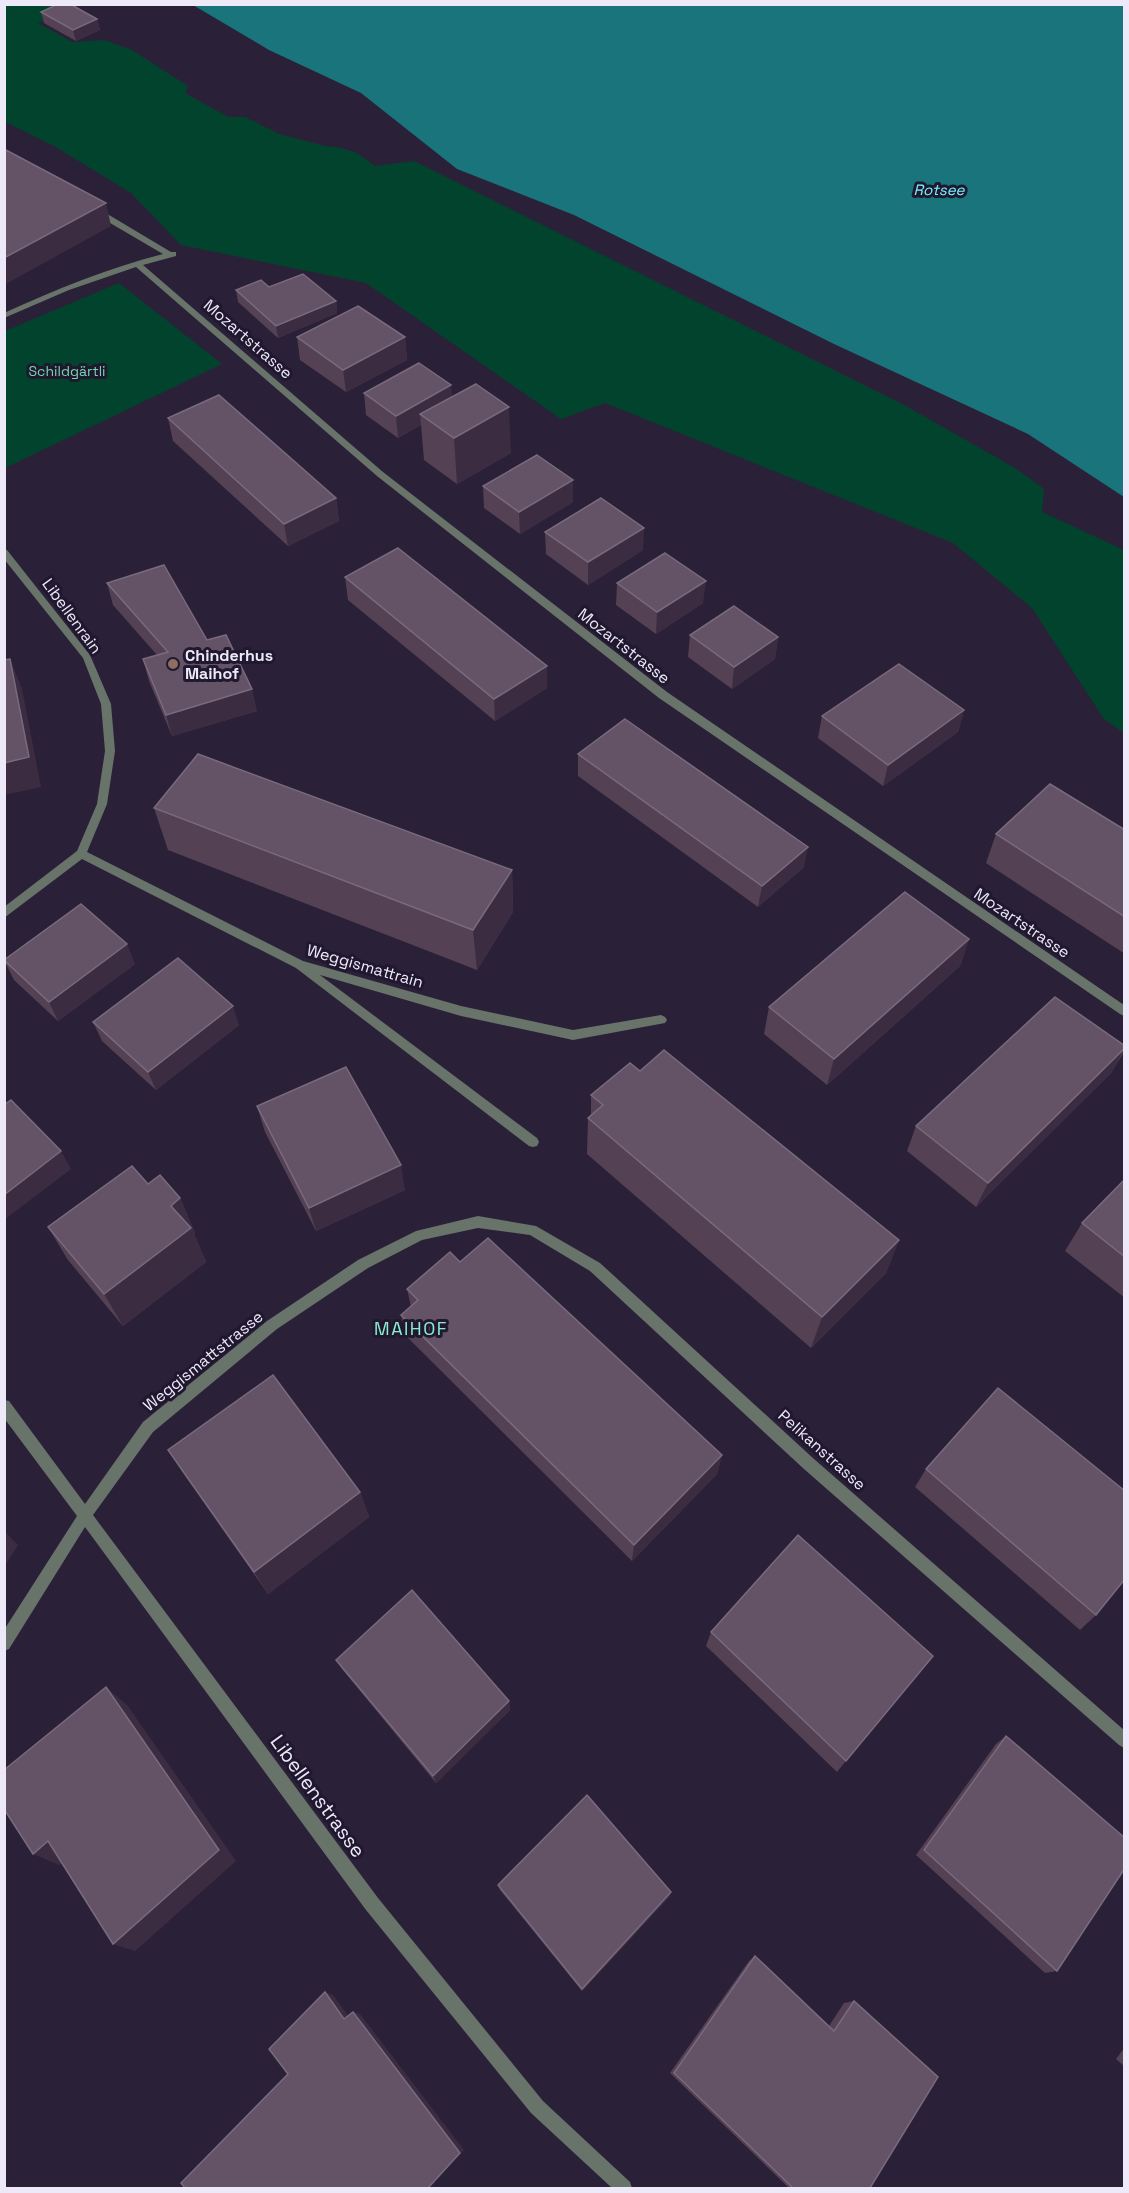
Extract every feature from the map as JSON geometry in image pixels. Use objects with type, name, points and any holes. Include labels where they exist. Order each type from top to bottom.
[{"type":"street","points":[[4,316],[81,283],[136,263],[174,254],[92,209]]},
{"type":"street","name":"Mozartstrasse","points":[[136,263],[380,474],[663,695],[1125,1011]]},
{"type":"street","name":"Libellenrain","points":[[4,552],[87,657],[106,704],[111,751],[102,804],[81,854],[4,914]]},
{"type":"street","name":"Weggismattrain","points":[[81,854],[300,965],[461,1011],[573,1035],[661,1020]]},
{"type":"street","points":[[300,965],[533,1142]]},
{"type":"street","name":"Weggismattstrasse","points":[[4,1644],[85,1515],[148,1427],[272,1325],[363,1264],[420,1235],[478,1222]]},
{"type":"street","name":"Pelikanstrasse","points":[[478,1222],[532,1230],[595,1267],[809,1464],[1125,1740]]},
{"type":"street","name":"Libellenstrasse","points":[[4,1406],[372,1904],[537,2107],[624,2188]]},
{"type":"green space","points":[[4,5],[60,5],[66,12],[38,23],[72,42],[104,40],[132,50],[188,86],[185,93],[228,117],[245,117],[279,134],[357,153],[375,166],[414,161],[906,406],[1015,468],[1044,489],[1042,512],[1124,550],[1124,733],[1104,719],[1032,608],[953,543],[605,403],[561,419],[366,283],[181,245],[131,193],[54,146],[5,122]]},
{"type":"green space","name":"Schildgärtli","points":[[119,283],[222,364],[5,468],[5,331]]},
{"type":"water","name":"Rotsee","points":[[193,5],[1124,5],[1124,497],[1028,434],[834,344],[574,215],[457,169],[361,93],[269,50]]},
{"type":"building","points":[[58,4],[70,4],[97,19],[73,30],[41,12]]},
{"type":"building","points":[[4,149],[106,203],[4,258]]},
{"type":"building","points":[[303,274],[336,301],[276,326],[236,290],[261,280],[269,287]]},
{"type":"building","points":[[358,306],[405,337],[343,370],[297,337]]},
{"type":"building","points":[[419,363],[451,385],[396,416],[364,393]]},
{"type":"building","points":[[476,384],[509,407],[454,438],[420,414]]},
{"type":"building","points":[[219,395],[336,498],[284,524],[168,418]]},
{"type":"building","points":[[537,455],[573,480],[519,512],[483,486]]},
{"type":"building","points":[[601,498],[644,528],[588,562],[545,532]]},
{"type":"building","points":[[398,548],[547,666],[494,699],[345,577]]},
{"type":"building","points":[[665,553],[706,581],[657,612],[617,583]]},
{"type":"building","points":[[164,565],[207,640],[226,635],[252,689],[166,715],[143,659],[168,652],[107,583]]},
{"type":"building","points":[[734,606],[778,637],[734,667],[690,635]]},
{"type":"building","points":[[10,659],[29,757],[4,763],[4,660]]},
{"type":"building","points":[[899,664],[964,710],[888,765],[822,716]]},
{"type":"building","points":[[625,719],[808,847],[762,886],[578,754]]},
{"type":"building","points":[[198,754],[512,870],[473,930],[154,808]]},
{"type":"building","points":[[1050,784],[1125,830],[1125,917],[996,834]]},
{"type":"building","points":[[905,892],[969,939],[834,1059],[769,1007]]},
{"type":"building","points":[[81,904],[127,944],[49,1002],[4,960]]},
{"type":"building","points":[[178,958],[233,1006],[148,1072],[93,1022]]},
{"type":"building","points":[[1055,997],[1125,1048],[988,1183],[916,1126]]},
{"type":"building","points":[[664,1050],[899,1240],[822,1317],[588,1118],[603,1105],[591,1095],[630,1063],[640,1071]]},
{"type":"building","points":[[346,1067],[401,1165],[309,1208],[257,1106]]},
{"type":"building","points":[[11,1100],[61,1151],[4,1195],[4,1105]]},
{"type":"building","points":[[132,1166],[148,1184],[160,1175],[180,1198],[171,1206],[191,1228],[104,1294],[48,1227]]},
{"type":"building","points":[[1125,1179],[1125,1257],[1082,1223]]},
{"type":"building","points":[[488,1238],[722,1455],[634,1545],[401,1315],[418,1300],[407,1289],[450,1252],[460,1262]]},
{"type":"building","points":[[273,1375],[360,1492],[254,1572],[168,1450]]},
{"type":"building","points":[[998,1388],[1125,1491],[1125,1579],[1096,1615],[926,1469]]},
{"type":"building","points":[[798,1535],[933,1656],[846,1761],[711,1632]]},
{"type":"building","points":[[412,1590],[509,1701],[433,1776],[336,1660]]},
{"type":"building","points":[[106,1687],[219,1850],[113,1944],[48,1841],[33,1854],[4,1809],[4,1770]]},
{"type":"building","points":[[1006,1736],[1125,1838],[1125,1868],[1057,1971],[924,1850]]},
{"type":"building","points":[[587,1795],[671,1892],[582,1989],[498,1885]]},
{"type":"building","points":[[755,1956],[834,2031],[854,2001],[938,2077],[870,2188],[793,2188],[674,2073]]},
{"type":"building","points":[[325,1992],[344,2019],[353,2012],[460,2153],[428,2188],[185,2188],[181,2183],[288,2074],[269,2049]]},
{"type":"place","name":"Chinderhus Maihof","points":[[173,664]]},
{"type":"district","name":"MAIHOF","points":[[411,1328]]}]
